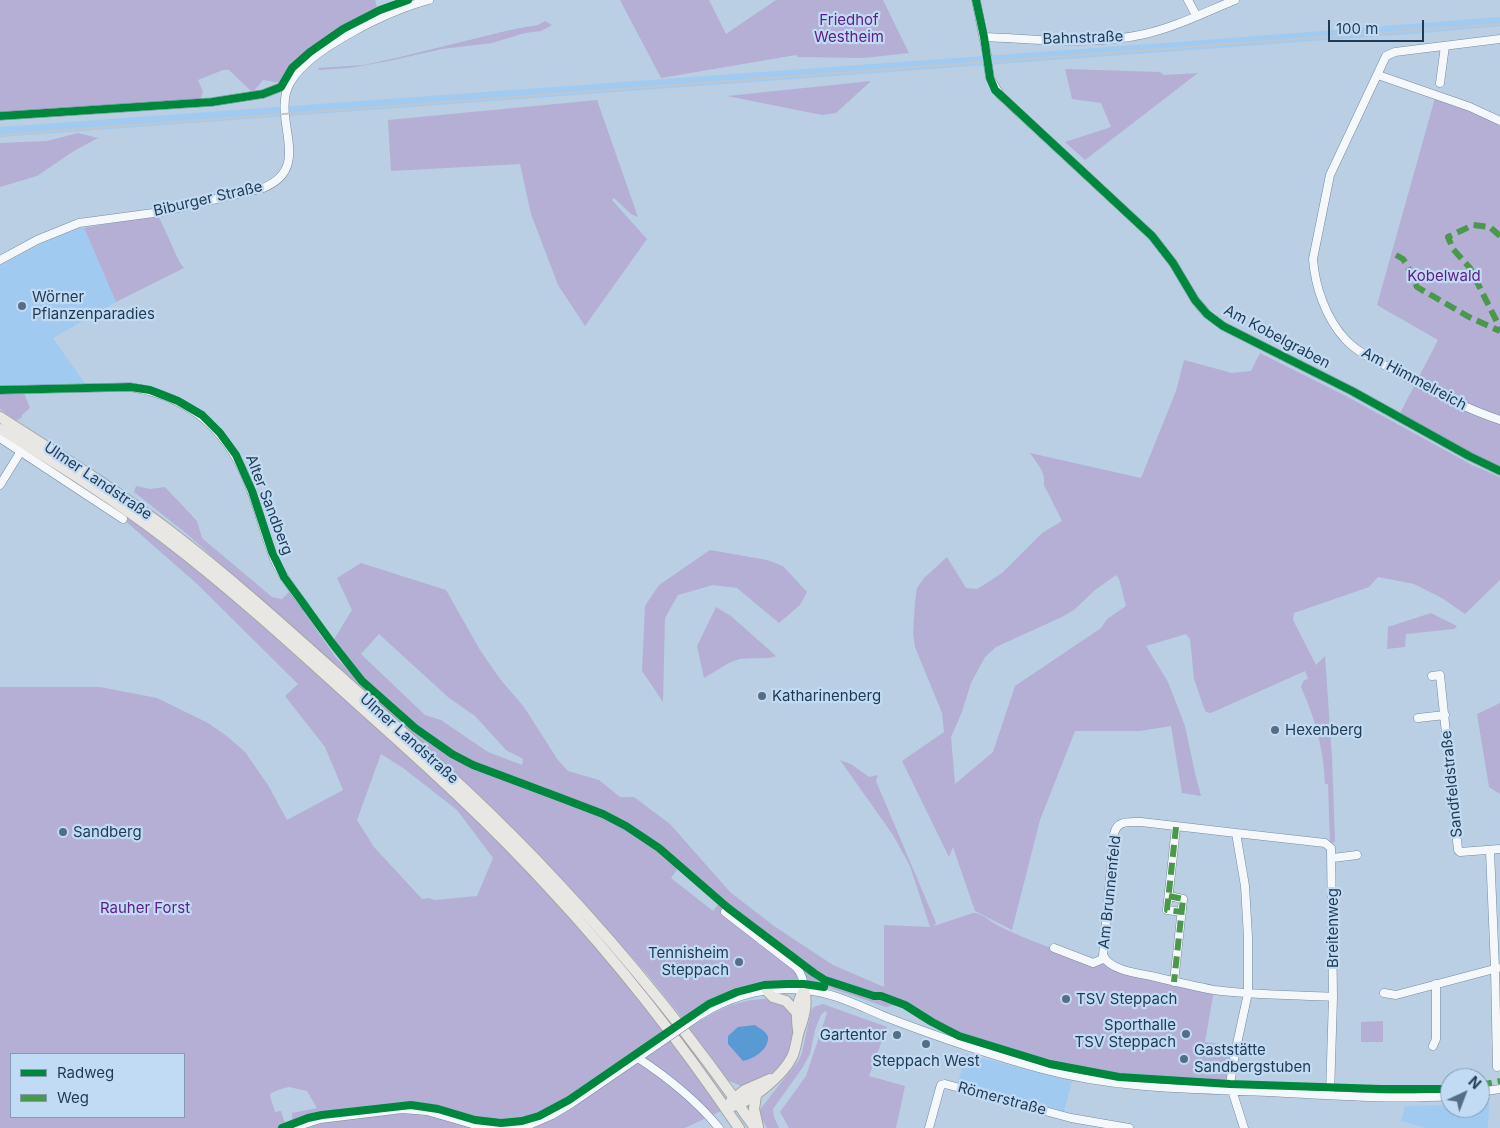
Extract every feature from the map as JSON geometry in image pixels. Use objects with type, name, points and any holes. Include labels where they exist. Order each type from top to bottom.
[{"type":"main road","name":"Ulmer Landstraße","points":[[0,418],[110,488],[178,537],[260,606],[460,785],[545,869],[608,938],[682,1027],[757,1128]]},
{"type":"main road","name":"Ulmer Landstraße","points":[[0,429],[104,495],[167,540],[330,679],[454,792],[521,857],[595,938],[679,1042],[739,1128]]},
{"type":"main road","points":[[725,1108],[736,1101],[756,1095],[792,1059],[803,1022],[807,999],[804,987]]},
{"type":"main road","points":[[798,1034],[796,1012],[804,987]]},
{"type":"main road","points":[[767,991],[773,996],[786,1001],[796,1012]]},
{"type":"main road","points":[[736,1101],[745,1090],[776,1076]]},
{"type":"main road","points":[[756,1095],[754,1117],[757,1128]]},
{"type":"street","points":[[0,116],[212,102],[263,94],[289,84],[310,60],[359,28],[383,16],[429,0]]},
{"type":"street","points":[[976,0],[987,55]]},
{"type":"street","points":[[1188,0],[1196,15]]},
{"type":"street","name":"Bahnstraße","points":[[984,37],[1070,41],[1104,40],[1146,33],[1169,26],[1235,0]]},
{"type":"street","name":"Am Himmelreich","points":[[1500,39],[1391,53],[1385,58],[1329,178],[1313,253],[1314,273],[1319,291],[1337,328],[1358,350],[1449,400],[1500,420]]},
{"type":"street","points":[[1440,83],[1445,46]]},
{"type":"street","name":"Am Kobelgraben","points":[[988,65],[990,78],[1000,95],[1152,236],[1173,263],[1195,300],[1214,320],[1242,337],[1352,391],[1469,456],[1500,470]]},
{"type":"street","points":[[1378,75],[1470,107],[1500,121]]},
{"type":"street","name":"Biburger Straße","points":[[0,260],[37,240],[79,223],[161,212],[263,188],[278,181],[286,172],[289,161],[285,102],[289,84]]},
{"type":"street","name":"Alter Sandberg","points":[[0,390],[130,387],[150,390],[178,401],[202,416],[220,433],[236,455],[252,491],[277,565],[305,606]]},
{"type":"street","points":[[0,438],[123,519]]},
{"type":"street","points":[[0,485],[21,451]]},
{"type":"street","name":"Sandfeldstraße","points":[[1432,676],[1440,675],[1458,850],[1460,852],[1490,850]]},
{"type":"street","name":"Sandfeldstraße","points":[[1418,718],[1445,714]]},
{"type":"street","name":"Am Brunnenfeld","points":[[1248,993],[1214,990],[1174,982],[1111,965],[1103,956],[1115,829],[1120,824],[1127,822],[1326,843],[1331,848]]},
{"type":"street","points":[[1176,827],[1167,910],[1182,912]]},
{"type":"street","points":[[1236,834],[1245,886],[1248,937],[1248,993],[1234,1053],[1230,1084],[1244,1128]]},
{"type":"street","name":"Breitenweg","points":[[1330,1095],[1333,997],[1333,858],[1331,848]]},
{"type":"street","points":[[1497,1067],[1498,968],[1492,910],[1490,850],[1500,849]]},
{"type":"street","points":[[1333,858],[1356,855]]},
{"type":"street","points":[[1169,896],[1183,898],[1174,982]]},
{"type":"street","points":[[728,908],[725,912],[796,967],[801,973],[804,987]]},
{"type":"street","name":"Am Brunnenfeld","points":[[1054,948],[1093,963],[1105,958]]},
{"type":"street","points":[[1384,993],[1396,995],[1498,968]]},
{"type":"street","points":[[1433,1046],[1436,1039],[1436,984]]},
{"type":"street","points":[[292,1128],[320,1119],[402,1109],[427,1111],[472,1124],[488,1126],[506,1127],[531,1124],[552,1115],[572,1103],[700,1015],[732,999],[767,991],[804,987],[850,1002],[930,1034],[1074,1077],[1134,1086],[1330,1095],[1440,1096]]},
{"type":"street","points":[[1248,993],[1333,997]]},
{"type":"street","points":[[638,1058],[665,1076],[719,1128]]},
{"type":"street","name":"Römerstraße","points":[[929,1128],[938,1093],[942,1085],[945,1084],[1071,1118],[1129,1128]]},
{"type":"shaded area","points":[[1500,17],[1500,26],[1424,33],[0,137],[0,127]]},
{"type":"shaded area","points":[[84,228],[116,302],[53,338],[86,385],[0,388],[0,266],[42,243]]},
{"type":"shaded area","points":[[755,1025],[766,1033],[768,1042],[760,1053],[743,1061],[728,1044],[728,1036],[738,1027]]},
{"type":"shaded area","points":[[966,1054],[1072,1081],[1063,1116],[957,1086]]},
{"type":"shaded area","points":[[1440,1105],[1440,1118],[1488,1118],[1488,1128],[1426,1128],[1401,1121],[1405,1106]]},
{"type":"green space","points":[[0,0],[375,0],[377,7],[311,49],[299,59],[280,83],[263,80],[254,91],[251,91],[229,70],[223,70],[198,80],[203,92],[200,101],[0,114]]},
{"type":"green space","name":"Friedhof Westheim","points":[[620,0],[709,0],[726,34],[776,0],[883,0],[909,53],[864,58],[798,57],[796,55],[661,78]]},
{"type":"green space","points":[[545,21],[552,25],[541,31],[525,33],[492,43],[442,49],[389,61],[349,68],[319,70],[318,68],[364,65],[538,25]]},
{"type":"green space","points":[[1065,69],[1160,72],[1164,75],[1198,73],[1085,160],[1065,142],[1111,127],[1101,103],[1072,99]]},
{"type":"green space","points":[[871,81],[836,113],[822,115],[727,96]]},
{"type":"green space","name":"Kobelwald","points":[[1435,98],[1471,110],[1500,123],[1500,471],[1398,417],[1438,340],[1377,305]]},
{"type":"green space","points":[[597,100],[638,217],[631,214],[614,198],[612,200],[647,239],[585,326],[558,285],[531,214],[520,164],[391,171],[388,120]]},
{"type":"green space","points":[[78,133],[98,138],[74,151],[37,176],[0,187],[0,143],[47,141]]},
{"type":"green space","points":[[158,215],[184,268],[116,302],[84,228]]},
{"type":"green space","points":[[1260,353],[1346,396],[1472,465],[1500,477],[1500,580],[1465,614],[1442,598],[1414,584],[1378,577],[1369,587],[1294,613],[1293,620],[1316,665],[1325,656],[1332,757],[1335,842],[1330,843],[1328,784],[1325,784],[1318,734],[1311,710],[1301,687],[1304,680],[1308,679],[1305,671],[1211,713],[1206,712],[1204,708],[1194,679],[1190,639],[1186,634],[1146,646],[1168,682],[1185,726],[1201,796],[1182,793],[1171,726],[1140,731],[1075,731],[1040,820],[1012,930],[975,911],[953,847],[949,857],[902,761],[944,732],[942,713],[915,647],[913,634],[917,588],[924,578],[947,557],[966,588],[977,589],[1002,573],[1042,533],[1062,521],[1044,485],[1041,469],[1030,453],[1141,478],[1176,391],[1184,360],[1232,373],[1251,371]],"holes":[[[1116,575],[1119,579],[1126,606],[1107,619],[1101,628],[1015,686],[993,752],[955,784],[951,737],[962,712],[971,683],[985,657],[996,647],[1074,610],[1095,590]]]},
{"type":"green space","points":[[0,392],[24,393],[30,408],[16,421],[0,409]]},
{"type":"green space","points":[[136,486],[150,489],[165,487],[197,521],[202,538],[272,597],[282,599],[290,591],[336,658],[397,716],[431,744],[434,740],[392,707],[333,641],[352,610],[337,578],[361,563],[446,590],[480,650],[500,679],[524,707],[558,760],[568,771],[599,780],[620,797],[634,797],[670,824],[730,892],[774,926],[833,965],[884,987],[884,925],[930,927],[910,866],[893,835],[840,760],[851,764],[869,777],[878,775],[876,781],[936,923],[934,926],[977,913],[1021,936],[1093,963],[1099,961],[1214,990],[1205,1042],[1236,1046],[1230,1084],[1119,1077],[1050,1064],[959,1036],[932,1021],[929,1023],[923,1020],[909,1009],[899,1005],[886,1007],[810,981],[776,982],[760,985],[712,1003],[683,1019],[647,974],[592,913],[530,846],[480,796],[187,534],[134,492]],"holes":[[[379,634],[449,698],[475,716],[506,750],[523,759],[522,765],[488,752],[441,720],[425,715],[361,654]],[[678,868],[720,902],[713,911],[671,878]]]},
{"type":"green space","name":"Rauher Forst","points":[[126,514],[171,548],[229,597],[378,728],[477,819],[606,958],[665,1032],[655,1039],[660,1047],[671,1040],[721,1111],[685,1128],[0,1128],[0,687],[100,687],[157,698],[208,723],[245,752],[268,785],[287,820],[343,790],[325,747],[285,696],[298,684],[196,583],[123,519]],"holes":[[[381,754],[403,768],[457,810],[493,858],[477,896],[435,900],[429,898],[422,899],[374,847],[357,820]],[[289,1087],[307,1091],[317,1108],[292,1113],[292,1119],[285,1123],[281,1111],[275,1112],[270,1096],[271,1093]]]},
{"type":"green space","points":[[710,550],[767,560],[783,566],[807,592],[800,605],[779,623],[737,588],[713,585],[678,595],[665,618],[663,702],[642,671],[645,606],[659,585]]},
{"type":"green space","points":[[716,607],[731,616],[776,656],[736,660],[704,678],[697,646]]},
{"type":"green space","points":[[1431,613],[1457,626],[1454,629],[1406,634],[1405,647],[1387,649],[1388,627]]},
{"type":"green space","points":[[1500,703],[1500,794],[1489,787],[1477,714]]},
{"type":"green space","points":[[762,999],[777,1000],[790,1011],[794,1028],[792,1047],[780,1067],[764,1077],[741,1086],[727,1080],[689,1028],[724,1008],[741,1002]]},
{"type":"green space","points":[[823,1004],[887,1027],[869,1076],[905,1086],[896,1128],[789,1128],[780,1112],[806,1076],[827,1013],[825,1011],[821,1015],[815,1030],[810,1054],[773,1109],[779,1128],[767,1128],[758,1112],[799,1060],[811,1011],[814,1007]]},
{"type":"green space","points":[[1383,1021],[1383,1042],[1361,1042],[1361,1022]]},
{"type":"railway","points":[[0,135],[1500,24]]},
{"type":"marked path","points":[[1500,236],[1490,227],[1473,225],[1448,237],[1453,249],[1470,268],[1500,328]]},
{"type":"marked path","points":[[1396,255],[1403,259],[1407,265],[1417,287],[1469,317],[1500,331]]},
{"type":"marked path","points":[[1176,827],[1167,910],[1182,912]]},
{"type":"marked path","points":[[1169,896],[1183,899],[1174,982]]},
{"type":"marked path","points":[[1490,1083],[1500,1081]]},
{"type":"cycle path","points":[[0,116],[212,102],[263,94],[281,87],[292,68],[310,52],[343,29],[380,10],[408,0]]},
{"type":"cycle path","points":[[976,0],[990,78],[995,90],[1152,236],[1173,263],[1195,300],[1207,314],[1223,326],[1352,391],[1469,456],[1500,471]]},
{"type":"cycle path","points":[[0,390],[130,387],[150,390],[178,401],[202,415],[220,433],[236,455],[252,491],[272,552],[284,577],[362,681],[415,728],[452,754],[473,765],[603,814],[626,826],[659,848],[728,908],[825,980],[905,1005],[959,1036],[1050,1064],[1119,1077],[1230,1084],[1440,1089]]},
{"type":"cycle path","points":[[282,1128],[322,1115],[411,1105],[438,1109],[475,1120],[501,1123],[522,1121],[539,1116],[569,1100],[709,1004],[737,992],[764,985],[804,984],[824,987],[825,980]]},
{"type":"place","name":"Wörner Pflanzenparadies","points":[[22,306]]},
{"type":"place","name":"Katharinenberg","points":[[762,696]]},
{"type":"place","name":"Hexenberg","points":[[1275,730]]},
{"type":"place","name":"Sandberg","points":[[63,832]]},
{"type":"place","name":"Tennisheim Steppach","points":[[739,962]]},
{"type":"place","name":"TSV Steppach","points":[[1066,999]]},
{"type":"place","name":"Sporthalle TSV Steppach","points":[[1186,1034]]},
{"type":"place","name":"Gartentor","points":[[897,1035]]},
{"type":"place","name":"Steppach West","points":[[926,1044]]},
{"type":"place","name":"Gaststätte Sandbergstuben","points":[[1184,1059]]}]
